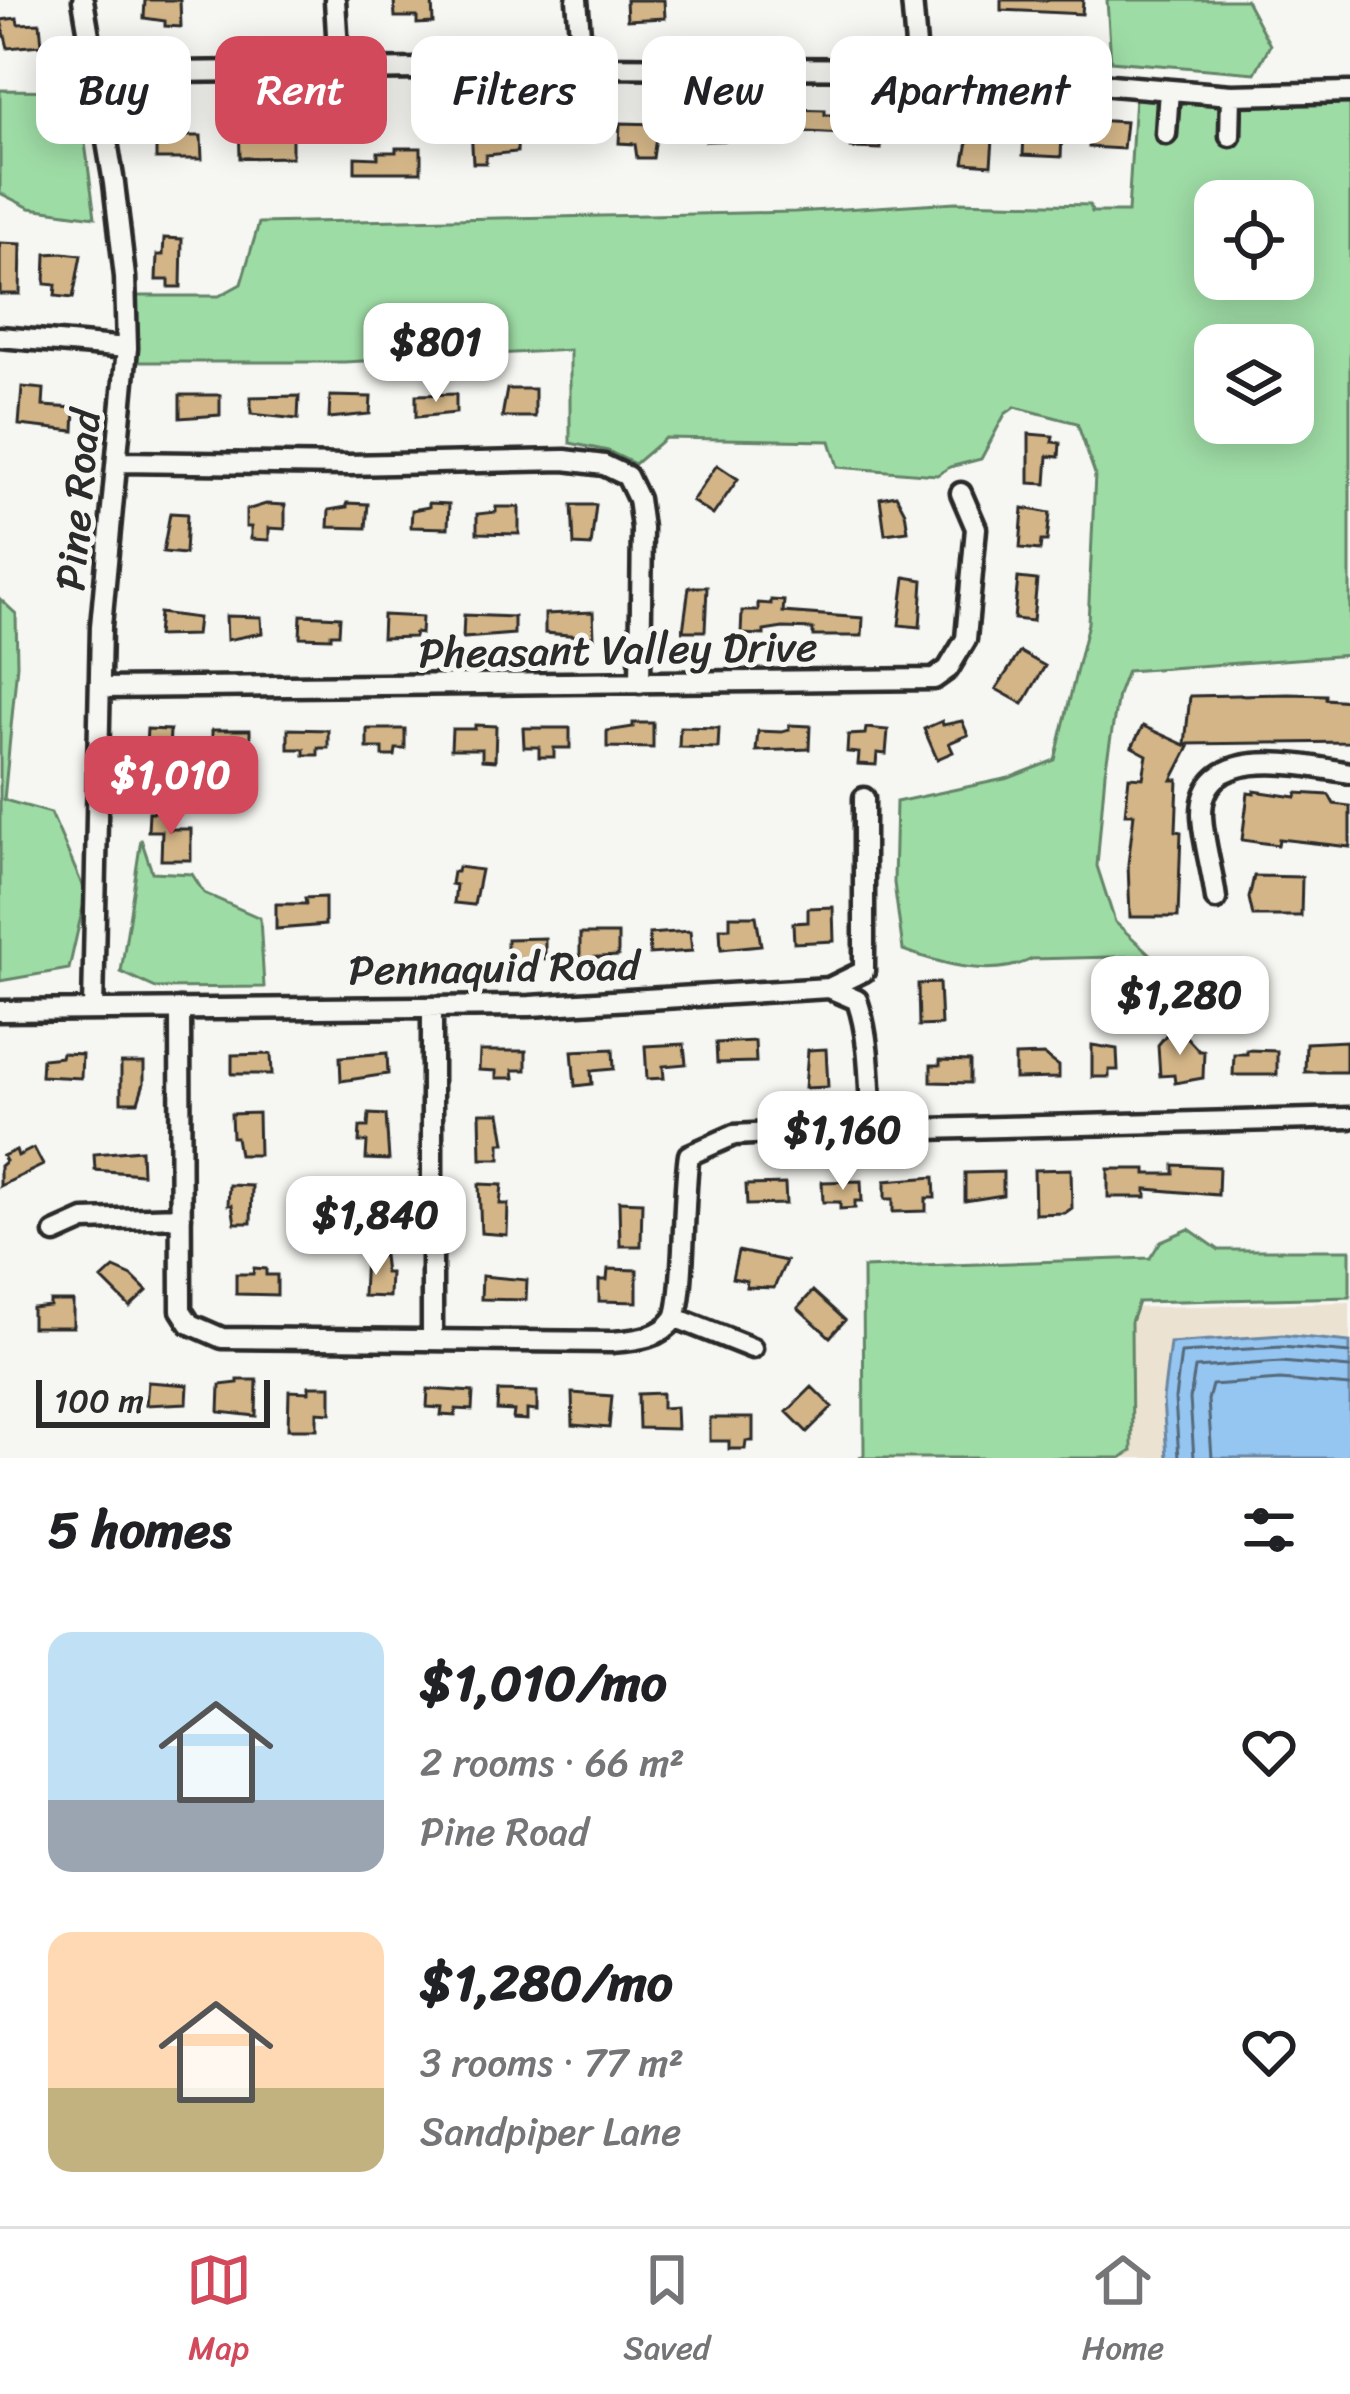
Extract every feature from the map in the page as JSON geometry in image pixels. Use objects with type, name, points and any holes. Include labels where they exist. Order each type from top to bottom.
[{"type":"street","name":"Pine Road","points":[[83,0],[88,36]]},
{"type":"street","points":[[335,0],[337,36]]},
{"type":"street","points":[[577,0],[580,36]]},
{"type":"street","points":[[912,0],[915,36]]},
{"type":"street","points":[[618,67],[830,68]]},
{"type":"street","points":[[1112,85],[1231,95],[1350,92]]},
{"type":"street","points":[[1166,134],[1168,90]]},
{"type":"street","points":[[1230,136],[1231,95]]},
{"type":"street","name":"Pine Road","points":[[93,1010],[101,626],[127,348],[124,278],[107,144]]},
{"type":"street","points":[[0,337],[127,348]]},
{"type":"street","points":[[118,462],[348,465],[565,460],[604,465],[627,476],[638,500],[642,528],[640,683]]},
{"type":"street","name":"Pheasant Valley Drive","points":[[101,688],[934,679],[948,669],[966,639],[976,528],[961,494]]},
{"type":"street","points":[[1216,899],[1202,816],[1213,776],[1235,766],[1262,764],[1350,773]]},
{"type":"street","points":[[829,988],[864,971],[863,798]]},
{"type":"street","points":[[829,988],[856,1000],[861,1013],[872,1129]]},
{"type":"street","name":"Pennaquid Road","points":[[0,1011],[530,1006],[829,988]]},
{"type":"street","points":[[432,1007],[432,1338]]},
{"type":"street","points":[[180,1009],[181,1310],[190,1324],[222,1338],[612,1342],[658,1333],[676,1318],[681,1296],[689,1155],[734,1135],[1350,1118]]},
{"type":"street","points":[[56,1233],[84,1220],[181,1217]]},
{"type":"street","points":[[676,1318],[752,1348]]},
{"type":"shaded area","points":[[1350,1302],[1350,1458],[1126,1458],[1121,1308]]},
{"type":"green space","points":[[1107,0],[1246,0],[1270,45],[1255,73],[1112,61]]},
{"type":"green space","points":[[0,90],[36,90],[36,144],[85,144],[95,217],[30,208],[0,193]]},
{"type":"green space","points":[[1135,96],[1350,99],[1350,655],[1127,671],[1118,695],[1105,772],[1097,866],[1115,922],[1152,956],[1032,959],[984,969],[903,950],[894,883],[896,802],[1009,778],[1055,760],[1088,623],[1095,474],[1077,423],[1015,407],[1005,414],[981,459],[937,475],[838,467],[830,441],[665,438],[635,464],[608,451],[570,443],[570,350],[344,362],[132,362],[133,296],[219,296],[241,284],[259,223],[795,212],[956,202],[1090,205],[1092,212],[1128,212]]},
{"type":"green space","points":[[0,599],[16,614],[17,665],[4,800],[51,813],[86,894],[69,969],[0,981]]},
{"type":"green space","points":[[141,839],[152,872],[192,874],[204,893],[260,918],[264,987],[156,988],[121,972]]},
{"type":"green space","points":[[1189,1229],[1219,1250],[1350,1250],[1350,1297],[1138,1302],[1131,1322],[1132,1451],[1121,1458],[859,1458],[864,1455],[863,1268],[1150,1258],[1161,1241]]},
{"type":"water","points":[[1282,1335],[1350,1342],[1350,1458],[1167,1458],[1163,1399],[1170,1343]]},
{"type":"building","points":[[145,0],[180,0],[181,27],[144,18]]},
{"type":"building","points":[[394,0],[432,0],[433,23],[395,17]]},
{"type":"building","points":[[626,0],[664,0],[665,18],[627,20]]},
{"type":"building","points":[[1001,0],[1083,0],[1082,14],[1001,10]]},
{"type":"building","points":[[1,20],[40,23],[36,46],[8,48]]},
{"type":"building","points":[[806,109],[825,110],[830,115],[830,133],[806,132]]},
{"type":"building","points":[[1112,121],[1126,122],[1123,149],[1089,147],[1112,144]]},
{"type":"building","points":[[620,123],[642,124],[642,144],[655,144],[653,158],[637,158],[635,144],[619,143]]},
{"type":"building","points":[[191,136],[201,136],[202,159],[156,159],[156,144],[191,144]]},
{"type":"building","points":[[240,144],[292,144],[292,157],[240,158]]},
{"type":"building","points":[[472,144],[517,144],[517,152],[486,155],[486,163],[473,163]]},
{"type":"building","points":[[851,144],[881,144],[881,149],[851,148]]},
{"type":"building","points":[[968,144],[993,144],[991,165],[964,163]]},
{"type":"building","points":[[1024,144],[1062,144],[1061,157],[1023,155]]},
{"type":"building","points":[[396,148],[421,148],[421,172],[355,172],[355,157],[378,158],[378,152],[396,152]]},
{"type":"building","points":[[164,238],[182,239],[181,287],[156,280],[157,255],[163,255]]},
{"type":"building","points":[[0,243],[21,244],[20,294],[0,294]]},
{"type":"building","points":[[46,254],[81,255],[73,298],[55,296],[56,285],[45,284]]},
{"type":"building","points":[[22,387],[44,389],[43,406],[75,408],[74,431],[19,425]]},
{"type":"building","points":[[507,389],[535,389],[535,417],[502,417]]},
{"type":"building","points":[[456,394],[456,413],[416,417],[416,395]]},
{"type":"building","points":[[180,395],[220,395],[220,415],[180,418]]},
{"type":"building","points":[[299,396],[298,419],[251,414],[251,397]]},
{"type":"building","points":[[330,396],[371,397],[370,414],[329,418]]},
{"type":"building","points":[[1029,434],[1053,436],[1052,442],[1060,443],[1059,457],[1048,456],[1046,484],[1029,483]]},
{"type":"building","points":[[717,465],[738,479],[713,515],[692,501]]},
{"type":"building","points":[[896,495],[908,531],[885,534],[880,498]]},
{"type":"building","points":[[347,503],[368,504],[366,528],[328,527],[329,510],[347,507]]},
{"type":"building","points":[[429,503],[449,504],[448,528],[411,527],[412,510],[429,507]]},
{"type":"building","points":[[285,505],[285,529],[269,528],[269,540],[251,539],[246,510]]},
{"type":"building","points":[[572,505],[596,505],[591,546],[574,545]]},
{"type":"building","points":[[496,507],[519,507],[519,534],[477,533],[477,514],[496,512]]},
{"type":"building","points":[[1023,508],[1050,513],[1047,541],[1041,541],[1040,550],[1020,548]]},
{"type":"building","points":[[170,513],[187,514],[185,554],[163,552]]},
{"type":"building","points":[[905,577],[923,580],[920,627],[899,625]]},
{"type":"building","points":[[1018,578],[1037,580],[1033,621],[1014,619]]},
{"type":"building","points":[[689,587],[707,587],[705,631],[683,631]]},
{"type":"building","points":[[771,600],[784,601],[783,612],[863,618],[862,636],[813,636],[813,629],[783,628],[764,631],[764,635],[741,634],[742,611],[758,611],[758,603],[771,604]]},
{"type":"building","points":[[593,612],[594,637],[545,633],[545,614]]},
{"type":"building","points":[[159,613],[198,618],[196,635],[157,636]]},
{"type":"building","points":[[301,615],[340,617],[339,634],[300,637]]},
{"type":"building","points":[[383,615],[422,617],[421,634],[382,638]]},
{"type":"building","points":[[464,615],[514,617],[514,634],[463,638]]},
{"type":"building","points":[[226,616],[261,617],[262,633],[227,640]]},
{"type":"building","points":[[1020,652],[1045,666],[1023,704],[996,689]]},
{"type":"building","points":[[1288,694],[1350,701],[1350,742],[1185,744],[1190,696]]},
{"type":"building","points":[[942,721],[943,725],[962,721],[968,735],[949,743],[953,752],[937,759],[924,729]]},
{"type":"building","points":[[633,723],[653,723],[653,748],[607,747],[607,731],[633,727]]},
{"type":"building","points":[[475,725],[496,726],[495,761],[482,760],[482,749],[451,749],[452,729],[475,729]]},
{"type":"building","points":[[789,725],[810,726],[809,749],[756,751],[758,731],[782,732]]},
{"type":"building","points":[[1143,726],[1189,747],[1172,780],[1178,780],[1176,831],[1181,832],[1178,917],[1130,917],[1128,864],[1134,814],[1125,814],[1129,777],[1143,778],[1147,755],[1132,747]]},
{"type":"building","points":[[680,727],[719,728],[718,748],[679,747]]},
{"type":"building","points":[[523,728],[570,728],[570,748],[554,748],[554,757],[539,757],[539,747],[524,747]]},
{"type":"building","points":[[866,728],[888,730],[886,754],[877,753],[876,765],[858,764],[859,753],[847,752],[848,735],[865,734]]},
{"type":"building","points":[[147,729],[170,730],[168,778],[144,778]]},
{"type":"building","points":[[288,729],[328,730],[328,748],[318,748],[318,755],[288,749]]},
{"type":"building","points":[[367,729],[405,729],[405,749],[396,749],[395,756],[383,756],[383,748],[367,748]]},
{"type":"building","points":[[212,730],[250,730],[250,748],[240,751],[240,757],[228,758],[228,749],[212,748]]},
{"type":"building","points":[[1248,793],[1296,797],[1297,793],[1329,795],[1334,804],[1350,806],[1350,847],[1242,840]]},
{"type":"building","points":[[149,812],[169,812],[169,829],[191,829],[191,860],[161,860],[162,831],[148,831]]},
{"type":"building","points":[[458,867],[481,870],[474,905],[454,903],[456,885],[451,884]]},
{"type":"building","points":[[1254,876],[1302,877],[1301,916],[1253,916],[1249,898]]},
{"type":"building","points":[[325,897],[325,925],[276,929],[276,904],[306,904],[305,898]]},
{"type":"building","points":[[833,907],[834,941],[794,943],[793,923],[808,922],[808,908]]},
{"type":"building","points":[[730,916],[756,916],[761,945],[721,949],[720,928],[730,928]]},
{"type":"building","points":[[690,931],[692,951],[650,954],[649,934]]},
{"type":"building","points":[[580,934],[618,934],[618,956],[580,958]]},
{"type":"building","points":[[545,938],[545,959],[507,959],[507,939]]},
{"type":"building","points":[[939,983],[941,1025],[919,1026],[918,984]]},
{"type":"building","points":[[1170,1030],[1180,1030],[1204,1051],[1203,1078],[1175,1083],[1174,1075],[1160,1076],[1158,1045]]},
{"type":"building","points":[[755,1041],[756,1062],[717,1063],[716,1043]]},
{"type":"building","points":[[1346,1041],[1346,1072],[1305,1072],[1306,1043]]},
{"type":"building","points":[[684,1044],[686,1064],[663,1066],[664,1078],[647,1079],[645,1046]]},
{"type":"building","points":[[1092,1045],[1117,1049],[1118,1070],[1109,1070],[1109,1077],[1092,1077]]},
{"type":"building","points":[[613,1049],[614,1069],[591,1071],[592,1084],[575,1086],[572,1051]]},
{"type":"building","points":[[826,1049],[828,1087],[805,1088],[808,1050]]},
{"type":"building","points":[[1247,1050],[1277,1051],[1277,1075],[1233,1075],[1234,1054],[1247,1054]]},
{"type":"building","points":[[480,1051],[526,1051],[526,1070],[513,1070],[514,1078],[496,1078],[496,1071],[479,1070]]},
{"type":"building","points":[[387,1053],[388,1074],[341,1081],[340,1057]]},
{"type":"building","points":[[82,1054],[81,1078],[41,1076],[42,1059]]},
{"type":"building","points":[[271,1054],[272,1074],[232,1074],[232,1055]]},
{"type":"building","points":[[1044,1055],[1059,1066],[1059,1078],[1015,1079],[1015,1056]]},
{"type":"building","points":[[940,1060],[970,1061],[970,1083],[931,1082],[931,1065],[940,1065]]},
{"type":"building","points":[[121,1063],[144,1063],[138,1102],[121,1102]]},
{"type":"building","points":[[258,1113],[259,1155],[239,1155],[231,1114]]},
{"type":"building","points":[[480,1113],[500,1113],[505,1143],[500,1143],[500,1159],[481,1159]]},
{"type":"building","points":[[369,1114],[386,1115],[389,1160],[366,1159],[367,1142],[359,1142],[360,1127],[368,1127]]},
{"type":"building","points":[[34,1148],[43,1165],[0,1186],[3,1156],[16,1150],[18,1156]]},
{"type":"building","points":[[141,1150],[142,1174],[95,1170],[94,1154]]},
{"type":"building","points":[[1174,1165],[1219,1167],[1218,1195],[1146,1189],[1146,1197],[1108,1197],[1108,1169],[1174,1174]]},
{"type":"building","points":[[1071,1169],[1072,1208],[1065,1213],[1035,1214],[1034,1170]]},
{"type":"building","points":[[1003,1172],[1003,1195],[965,1201],[965,1173]]},
{"type":"building","points":[[934,1177],[935,1198],[926,1198],[926,1211],[893,1212],[893,1199],[885,1199],[885,1181]]},
{"type":"building","points":[[861,1181],[862,1201],[855,1201],[855,1208],[840,1209],[840,1202],[823,1202],[822,1182]]},
{"type":"building","points":[[371,1184],[390,1185],[389,1224],[371,1224],[371,1214],[362,1214],[363,1200],[370,1200]]},
{"type":"building","points":[[479,1184],[502,1185],[500,1204],[508,1204],[507,1235],[481,1233]]},
{"type":"building","points":[[785,1184],[786,1204],[747,1205],[746,1185]]},
{"type":"building","points":[[229,1185],[252,1186],[251,1223],[235,1223],[232,1205],[228,1205]]},
{"type":"building","points":[[619,1201],[642,1202],[641,1246],[620,1246]]},
{"type":"building","points":[[738,1251],[786,1261],[774,1288],[746,1287],[747,1281],[732,1278]]},
{"type":"building","points":[[365,1255],[383,1256],[385,1273],[390,1273],[389,1297],[363,1296]]},
{"type":"building","points":[[114,1268],[132,1276],[147,1291],[130,1307],[102,1279]]},
{"type":"building","points":[[254,1268],[277,1275],[277,1295],[236,1294],[236,1274],[253,1274]]},
{"type":"building","points":[[608,1269],[637,1270],[637,1302],[599,1301],[599,1280],[607,1280]]},
{"type":"building","points":[[482,1276],[527,1280],[526,1300],[481,1299]]},
{"type":"building","points":[[813,1291],[845,1320],[830,1337],[798,1308]]},
{"type":"building","points":[[50,1301],[73,1301],[73,1327],[32,1327],[32,1308],[50,1306]]},
{"type":"building","points":[[257,1380],[256,1416],[219,1412],[220,1385]]},
{"type":"building","points":[[148,1382],[188,1385],[187,1403],[146,1405]]},
{"type":"building","points":[[309,1386],[331,1386],[331,1413],[317,1412],[317,1429],[288,1429],[289,1391],[309,1392]]},
{"type":"building","points":[[812,1387],[832,1407],[807,1432],[787,1412]]},
{"type":"building","points":[[428,1389],[473,1392],[472,1410],[441,1415],[442,1408],[427,1407]]},
{"type":"building","points":[[498,1391],[537,1392],[537,1411],[527,1410],[527,1420],[513,1419],[514,1411],[497,1410]]},
{"type":"building","points":[[572,1393],[612,1396],[609,1428],[573,1425]]},
{"type":"building","points":[[662,1393],[662,1408],[676,1407],[677,1429],[639,1428],[638,1394]]},
{"type":"building","points":[[710,1418],[753,1418],[753,1441],[746,1441],[745,1449],[729,1449],[729,1441],[710,1441]]}]
